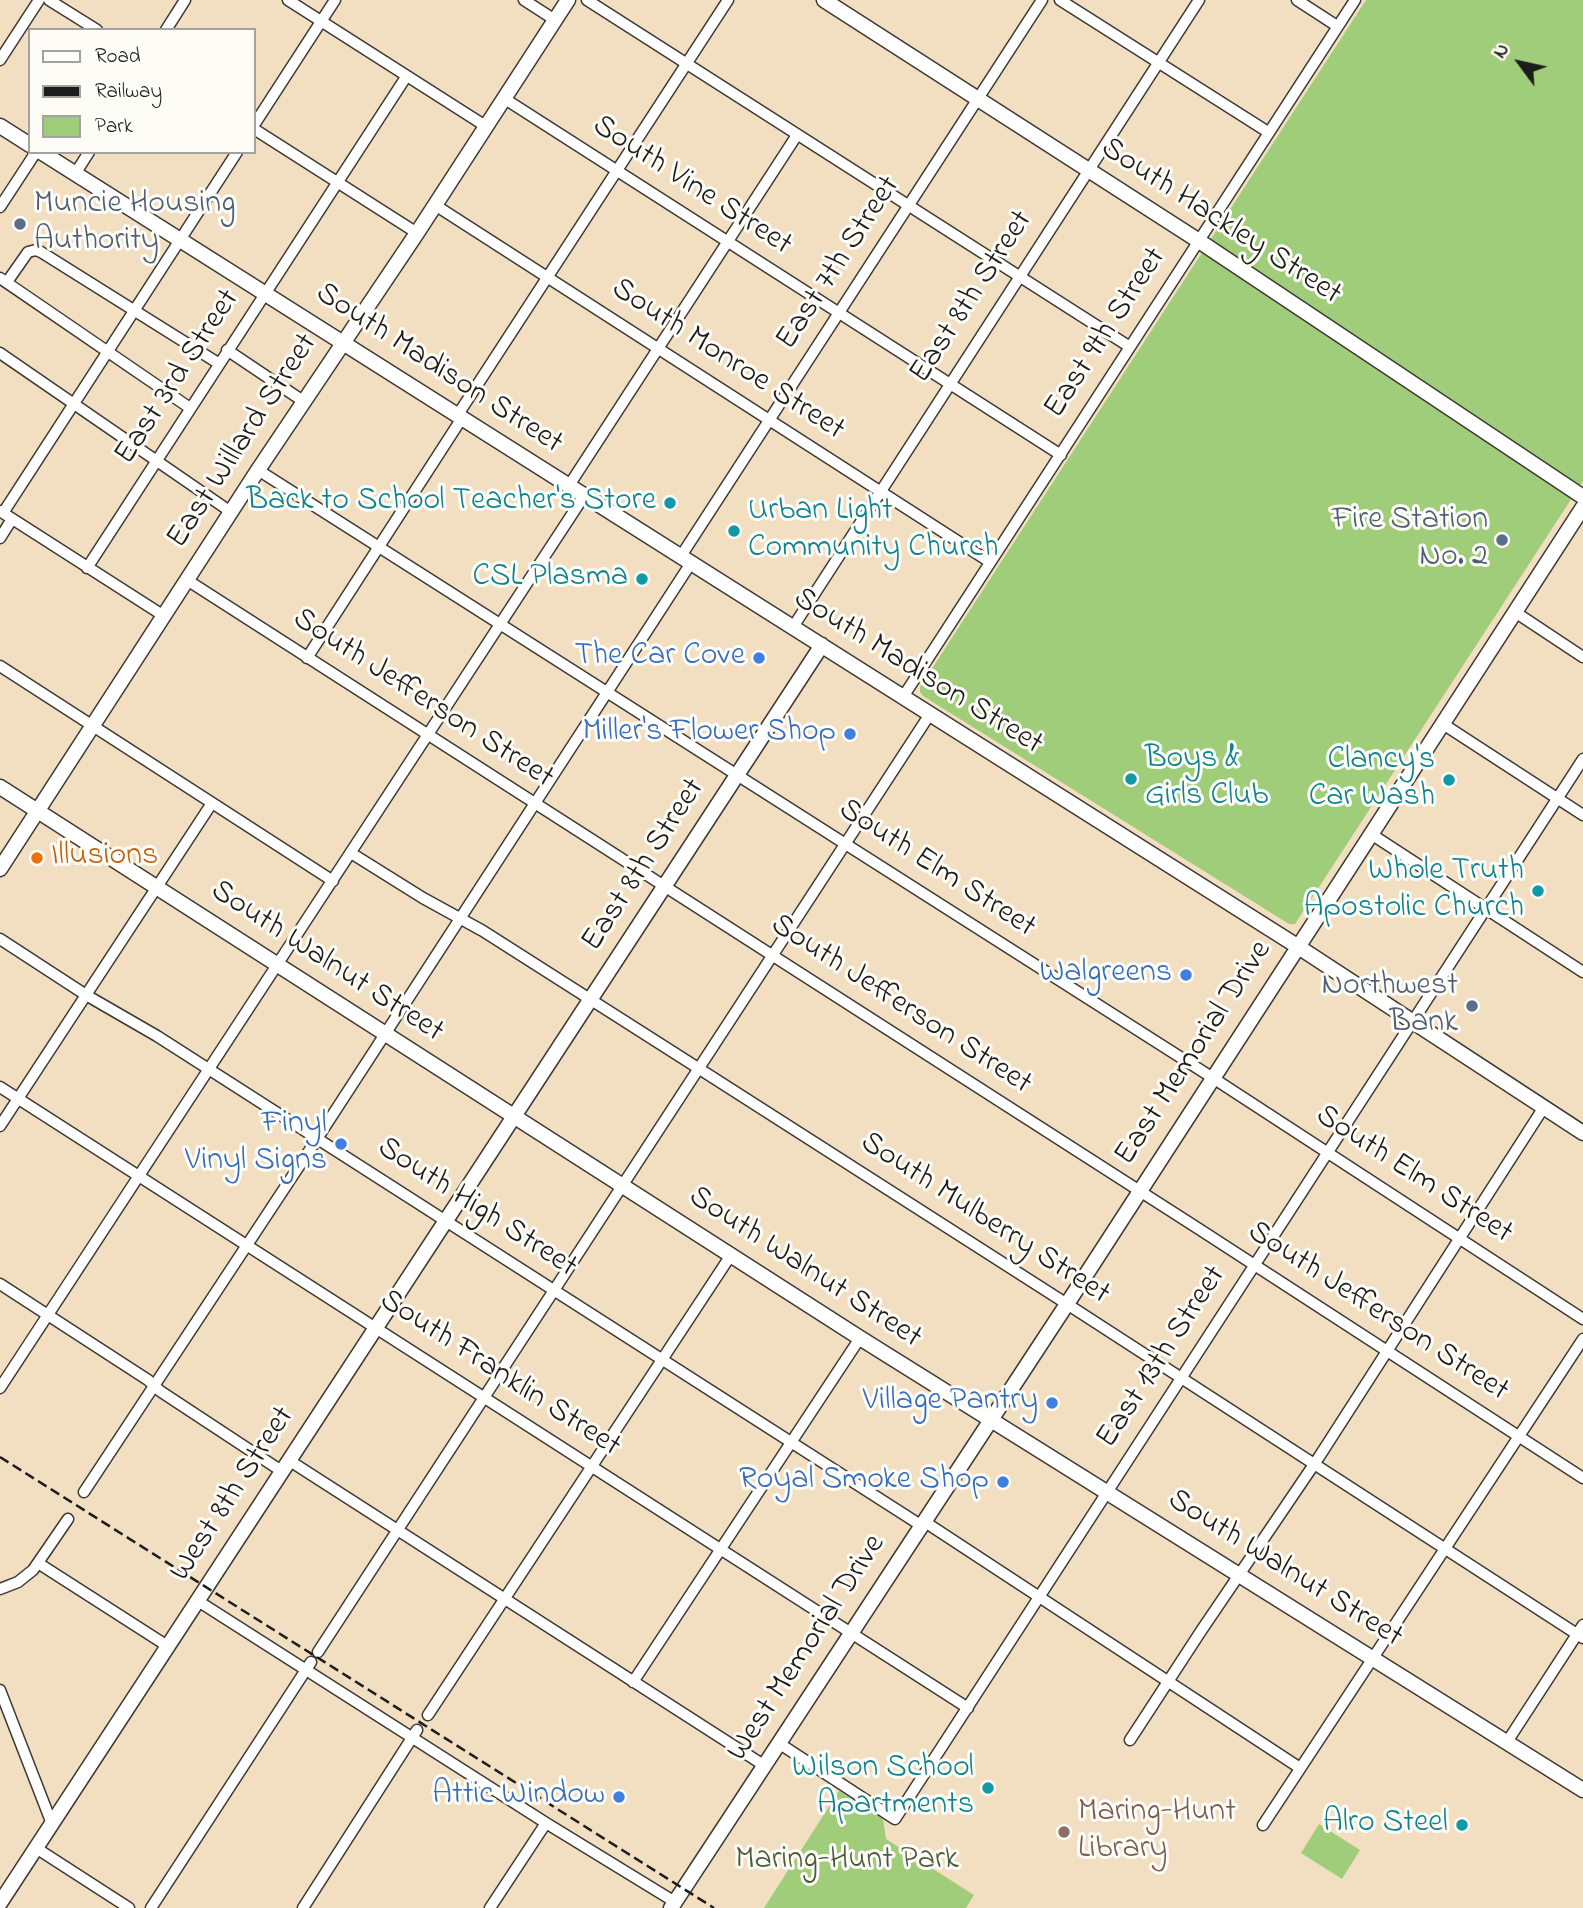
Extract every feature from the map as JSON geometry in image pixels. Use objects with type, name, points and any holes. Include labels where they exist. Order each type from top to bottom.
[{"type":"main road","name":"East Willard Street","points":[[0,869],[303,401],[417,233],[568,0]]},
{"type":"main road","name":"South Hackley Street","points":[[824,0],[1199,240],[1583,497]]},
{"type":"main road","points":[[0,126],[28,144]]},
{"type":"main road","name":"South Madison Street","points":[[44,154],[1297,946],[1583,1133]]},
{"type":"main road","name":"East Memorial Drive","points":[[990,1420],[1583,507]]},
{"type":"main road","name":"East 8th Street","points":[[515,1118],[822,645]]},
{"type":"main road","name":"South Walnut Street","points":[[0,787],[860,1338],[1583,1790]]},
{"type":"main road","name":"West 8th Street","points":[[0,1903],[515,1118]]},
{"type":"main road","name":"West Memorial Drive","points":[[673,1905],[990,1420]]},
{"type":"street","points":[[0,60],[38,0]]},
{"type":"street","points":[[50,0],[94,28]]},
{"type":"street","points":[[167,28],[185,0]]},
{"type":"street","points":[[288,0],[486,127]]},
{"type":"street","points":[[256,124],[335,0]]},
{"type":"street","points":[[524,0],[555,20]]},
{"type":"street","points":[[587,0],[1130,347]]},
{"type":"street","points":[[307,658],[728,0]]},
{"type":"street","name":"East 7th Street","points":[[84,1492],[608,692],[771,420],[1042,0]]},
{"type":"street","points":[[1060,0],[1268,132]]},
{"type":"street","name":"East 8th Street","points":[[793,627],[1199,0]]},
{"type":"street","points":[[1297,0],[1337,26]]},
{"type":"street","name":"East 9th Street","points":[[903,696],[1354,0]]},
{"type":"street","name":"East 3rd Street","points":[[87,568],[406,77]]},
{"type":"street","name":"South Vine Street","points":[[505,99],[1061,455]]},
{"type":"street","points":[[256,128],[417,233]]},
{"type":"street","points":[[568,487],[797,135]]},
{"type":"street","points":[[0,207],[35,154]]},
{"type":"street","points":[[75,174],[88,154]]},
{"type":"street","points":[[0,538],[5,515],[236,154]]},
{"type":"street","name":"South Monroe Street","points":[[435,205],[990,562]]},
{"type":"street","points":[[190,408],[4,280],[28,253],[36,250],[218,363]]},
{"type":"street","points":[[227,351],[303,401]]},
{"type":"street","points":[[0,353],[231,512]]},
{"type":"street","name":"South Elm Street","points":[[258,470],[1213,1077],[1583,1319]]},
{"type":"street","points":[[0,1388],[584,496]]},
{"type":"street","points":[[5,515],[164,616]]},
{"type":"street","name":"South Jefferson Street","points":[[187,580],[1583,1478]]},
{"type":"street","points":[[1515,612],[1583,657]]},
{"type":"street","points":[[0,666],[333,881]]},
{"type":"street","points":[[151,1908],[930,714]]},
{"type":"street","points":[[1443,724],[1583,815]]},
{"type":"street","name":"East 13th Street","points":[[780,1744],[895,1819],[1583,759]]},
{"type":"street","points":[[0,1126],[212,803]]},
{"type":"street","points":[[1371,834],[1583,972]]},
{"type":"street","name":"South Mulberry Street","points":[[351,853],[592,1000],[1445,1550],[1581,1633]]},
{"type":"street","name":"South High Street","points":[[0,939],[791,1442],[1040,1596],[1300,1768]]},
{"type":"street","name":"South Franklin Street","points":[[0,1087],[968,1707]]},
{"type":"street","points":[[1130,1740],[1544,1107]]},
{"type":"street","points":[[428,1715],[731,1255]]},
{"type":"street","points":[[0,1284],[286,1467],[397,1530],[765,1766]]},
{"type":"street","points":[[633,1682],[860,1338]]},
{"type":"street","points":[[1263,1825],[1583,1339]]},
{"type":"street","points":[[0,1589],[24,1578],[38,1563],[68,1518]]},
{"type":"street","points":[[38,1563],[169,1647]]},
{"type":"street","points":[[198,1601],[312,1661],[545,1823],[673,1905]]},
{"type":"street","points":[[1507,1742],[1581,1633]]},
{"type":"street","points":[[0,1690],[52,1824]]},
{"type":"street","points":[[303,1908],[415,1734]]},
{"type":"street","points":[[490,1908],[545,1823]]},
{"type":"street","points":[[36,1848],[121,1906]]},
{"type":"green space","points":[[1366,0],[1583,0],[1583,481],[1295,924],[1289,924],[923,696],[920,687]]},
{"type":"green space","name":"Maring-Hunt Park","points":[[839,1791],[883,1819],[886,1839],[974,1895],[966,1908],[764,1908]]},
{"type":"green space","points":[[1319,1824],[1360,1850],[1342,1879],[1301,1853]]},
{"type":"railway","points":[[0,1457],[714,1908]]},
{"type":"place","name":"Muncie Housing Authority","points":[[20,224]]},
{"type":"place","name":"Back to School Teacher's Store","points":[[670,503]]},
{"type":"place","name":"Urban Light Community Church","points":[[734,531]]},
{"type":"place","name":"Fire Station No. 2","points":[[1502,540]]},
{"type":"place","name":"CSL Plasma","points":[[642,579]]},
{"type":"place","name":"The Car Cove","points":[[759,658]]},
{"type":"place","name":"Miller's Flower Shop","points":[[850,734]]},
{"type":"place","name":"Boys & Girls Club","points":[[1131,779]]},
{"type":"place","name":"Clancy's Car Wash","points":[[1449,780]]},
{"type":"place","name":"Illusions","points":[[37,858]]},
{"type":"place","name":"Whole Truth Apostolic Church","points":[[1538,891]]},
{"type":"place","name":"Walgreens","points":[[1186,975]]},
{"type":"place","name":"Northwest Bank","points":[[1472,1006]]},
{"type":"place","name":"Finyl Vinyl Signs","points":[[341,1144]]},
{"type":"place","name":"Village Pantry","points":[[1052,1403]]},
{"type":"place","name":"Royal Smoke Shop","points":[[1003,1482]]},
{"type":"place","name":"Wilson School Apartments","points":[[988,1788]]},
{"type":"place","name":"Attic Window","points":[[619,1797]]},
{"type":"place","name":"Alro Steel","points":[[1462,1825]]},
{"type":"place","name":"Maring-Hunt Library","points":[[1064,1832]]}]
